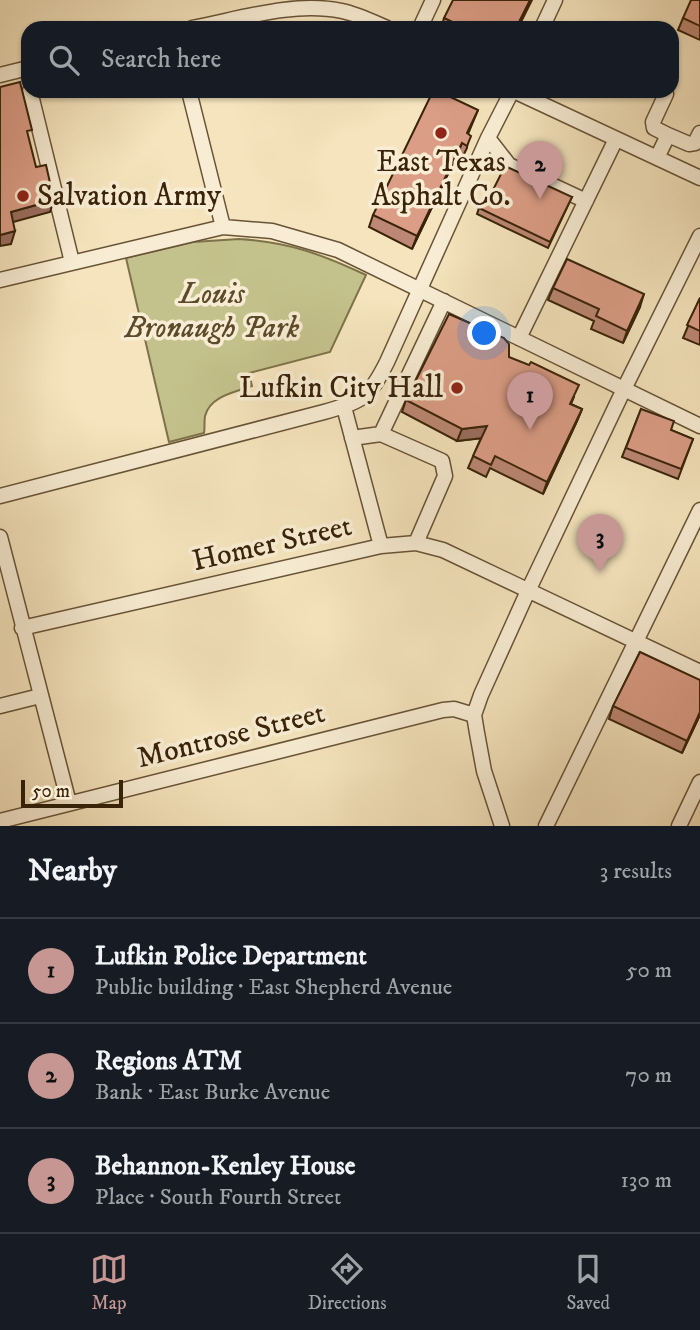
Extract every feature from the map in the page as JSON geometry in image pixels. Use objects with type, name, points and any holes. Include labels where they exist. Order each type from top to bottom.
[{"type":"street","points":[[423,21],[433,0]]},
{"type":"street","points":[[544,21],[555,0]]},
{"type":"street","points":[[229,21],[317,4],[369,21]]},
{"type":"street","points":[[0,75],[21,73]]},
{"type":"street","points":[[32,98],[72,262]]},
{"type":"street","points":[[191,98],[223,227]]},
{"type":"street","points":[[0,496],[344,407],[365,397],[376,383],[488,138],[509,98]]},
{"type":"street","points":[[528,98],[700,178]]},
{"type":"street","points":[[665,98],[653,122],[654,128],[689,144],[695,143],[700,133]]},
{"type":"street","points":[[657,158],[668,135]]},
{"type":"street","points":[[488,138],[509,165],[586,201]]},
{"type":"street","points":[[519,338],[616,139]]},
{"type":"street","points":[[0,280],[223,227],[272,231],[338,250],[700,426]]},
{"type":"street","points":[[502,826],[484,771],[474,715],[528,591],[700,236]]},
{"type":"street","points":[[381,434],[444,301]]},
{"type":"street","points":[[344,407],[381,545]]},
{"type":"street","points":[[352,438],[381,434],[439,459],[445,466],[445,476],[416,543]]},
{"type":"street","points":[[546,826],[700,510]]},
{"type":"street","points":[[0,537],[69,803]]},
{"type":"street","name":"Homer Street","points":[[22,628],[381,545],[416,543],[443,550],[700,672]]},
{"type":"street","points":[[0,706],[40,696]]},
{"type":"street","name":"Montrose Street","points":[[0,821],[443,710],[454,709],[474,715]]},
{"type":"street","points":[[679,826],[700,782]]},
{"type":"green space","name":"Louis Bronaugh Park","points":[[239,239],[304,250],[366,275],[330,352],[249,373],[252,386],[218,399],[208,409],[204,433],[169,442],[126,258],[193,242]]},
{"type":"building","points":[[453,0],[530,0],[520,21],[450,21],[444,18]]},
{"type":"building","points":[[691,0],[700,0],[700,26],[683,18]]},
{"type":"building","points":[[20,82],[21,98],[24,98],[32,130],[27,131],[36,167],[46,165],[54,200],[11,212],[15,231],[0,235],[0,87]]},
{"type":"building","points":[[430,98],[453,98],[478,110],[467,133],[471,136],[467,146],[462,143],[417,236],[373,215]]},
{"type":"building","points":[[505,166],[572,197],[550,242],[479,208],[486,194],[490,196]]},
{"type":"building","points":[[567,259],[644,294],[627,331],[596,316],[599,309],[553,288]]},
{"type":"building","points":[[700,298],[700,331],[687,325]]},
{"type":"building","points":[[449,314],[504,338],[509,344],[509,357],[529,365],[531,362],[579,385],[570,404],[582,409],[547,482],[495,456],[491,465],[473,456],[487,426],[462,429],[406,400]]},
{"type":"building","points":[[641,409],[674,421],[671,430],[693,439],[681,469],[626,448]]},
{"type":"building","points":[[640,652],[700,680],[700,712],[687,741],[613,706]]},
{"type":"place","name":"East Texas Asphalt Co.","points":[[441,133]]},
{"type":"place","name":"Salvation Army","points":[[23,196]]},
{"type":"place","name":"Regions ATM","points":[[540,199]]},
{"type":"place","name":"Lufkin City Hall","points":[[457,388]]},
{"type":"place","name":"Lufkin Police Department","points":[[530,430]]},
{"type":"place","name":"Behannon-Kenley House","points":[[600,572]]}]
